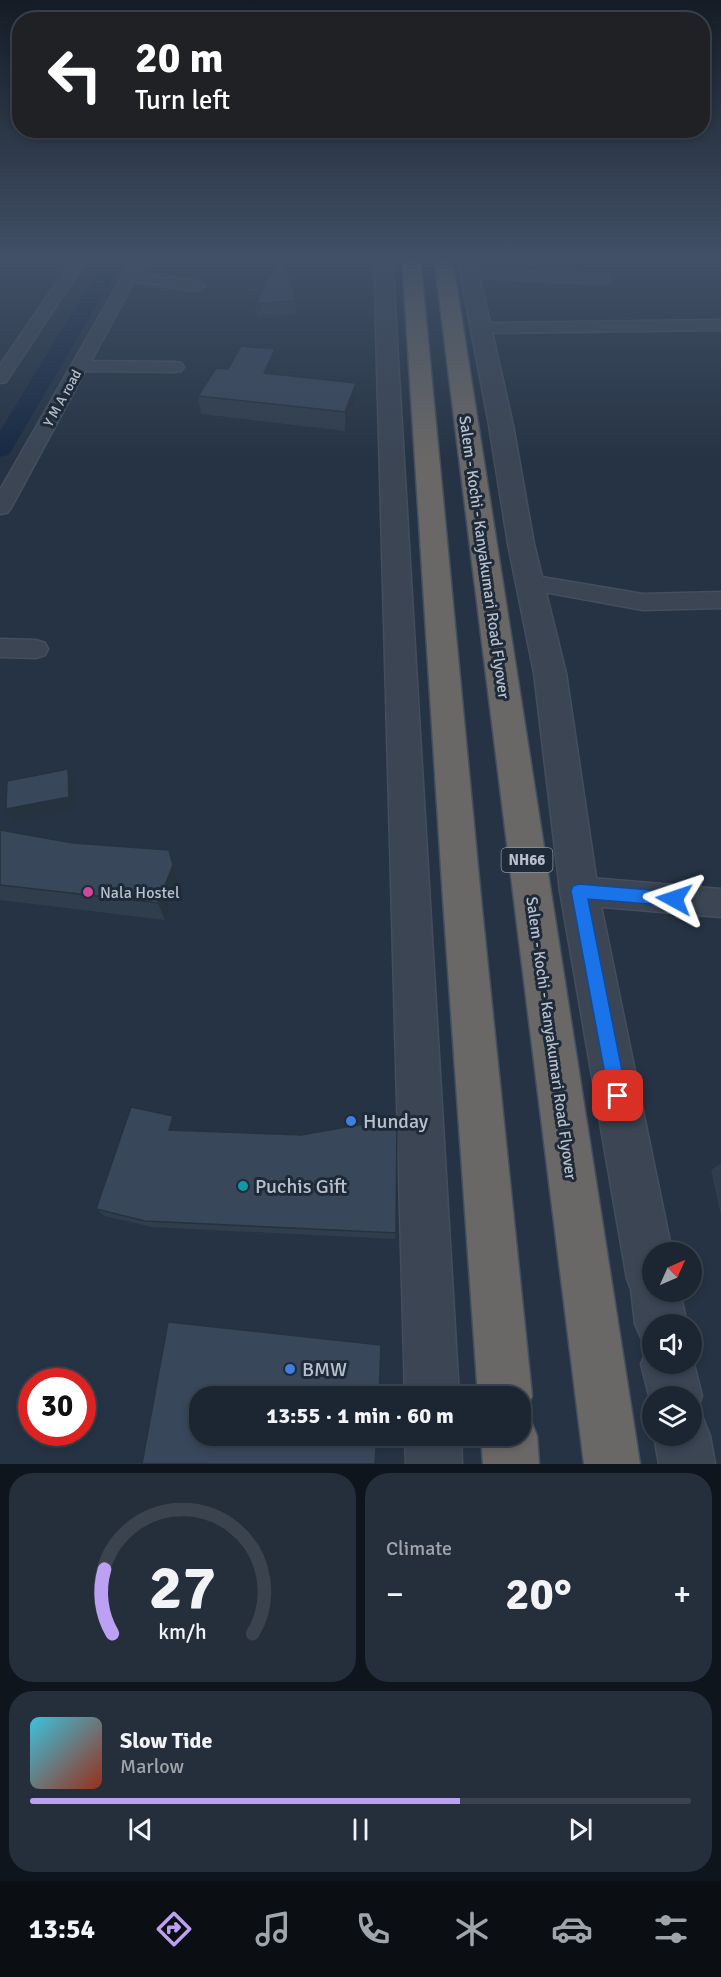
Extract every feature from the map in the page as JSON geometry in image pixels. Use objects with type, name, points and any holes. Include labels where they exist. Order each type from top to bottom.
[{"type":"highway","points":[[416,324],[462,899],[505,1386]]},
{"type":"highway","name":"Salem - Kochi - Kanyakumari Road Flyover","points":[[467,324],[612,1464]]},
{"type":"highway","points":[[510,1446],[511,1464]]},
{"type":"street","points":[[3,368],[34,324]]},
{"type":"street","name":"Y M A road","points":[[0,508],[102,324]]},
{"type":"street","points":[[386,324],[432,1386]]},
{"type":"street","points":[[479,324],[550,673],[579,891],[645,1242]]},
{"type":"street","points":[[480,328],[721,325]]},
{"type":"street","points":[[79,366],[175,367]]},
{"type":"street","points":[[530,583],[643,602],[721,600]]},
{"type":"street","points":[[0,648],[36,649]]},
{"type":"street","points":[[579,891],[721,903]]},
{"type":"street","points":[[433,1446],[434,1464]]},
{"type":"street","points":[[684,1446],[687,1464]]},
{"type":"building","points":[[241,346],[275,349],[264,373],[356,383],[345,412],[198,396],[216,368],[228,369]]},
{"type":"building","points":[[68,769],[69,797],[6,809],[7,781]]},
{"type":"building","name":"Nala Hostel","points":[[0,830],[73,843],[169,850],[173,865],[158,903],[0,885]]},
{"type":"building","points":[[131,1107],[173,1116],[169,1130],[301,1135],[397,1118],[396,1233],[145,1221],[96,1209]]},
{"type":"building","points":[[168,1322],[381,1345],[379,1386],[189,1386],[189,1446],[376,1446],[375,1464],[142,1464]]},
{"type":"waterway","points":[[0,450],[75,324]]},
{"type":"place","name":"Nala Hostel","points":[[88,892]]},
{"type":"place","name":"Hunday","points":[[351,1121]]},
{"type":"place","name":"Puchis Gift","points":[[243,1186]]},
{"type":"place","name":"BMW","points":[[290,1369]]},
{"type":"route","points":[[618,1096],[579,891],[674,899]]}]
